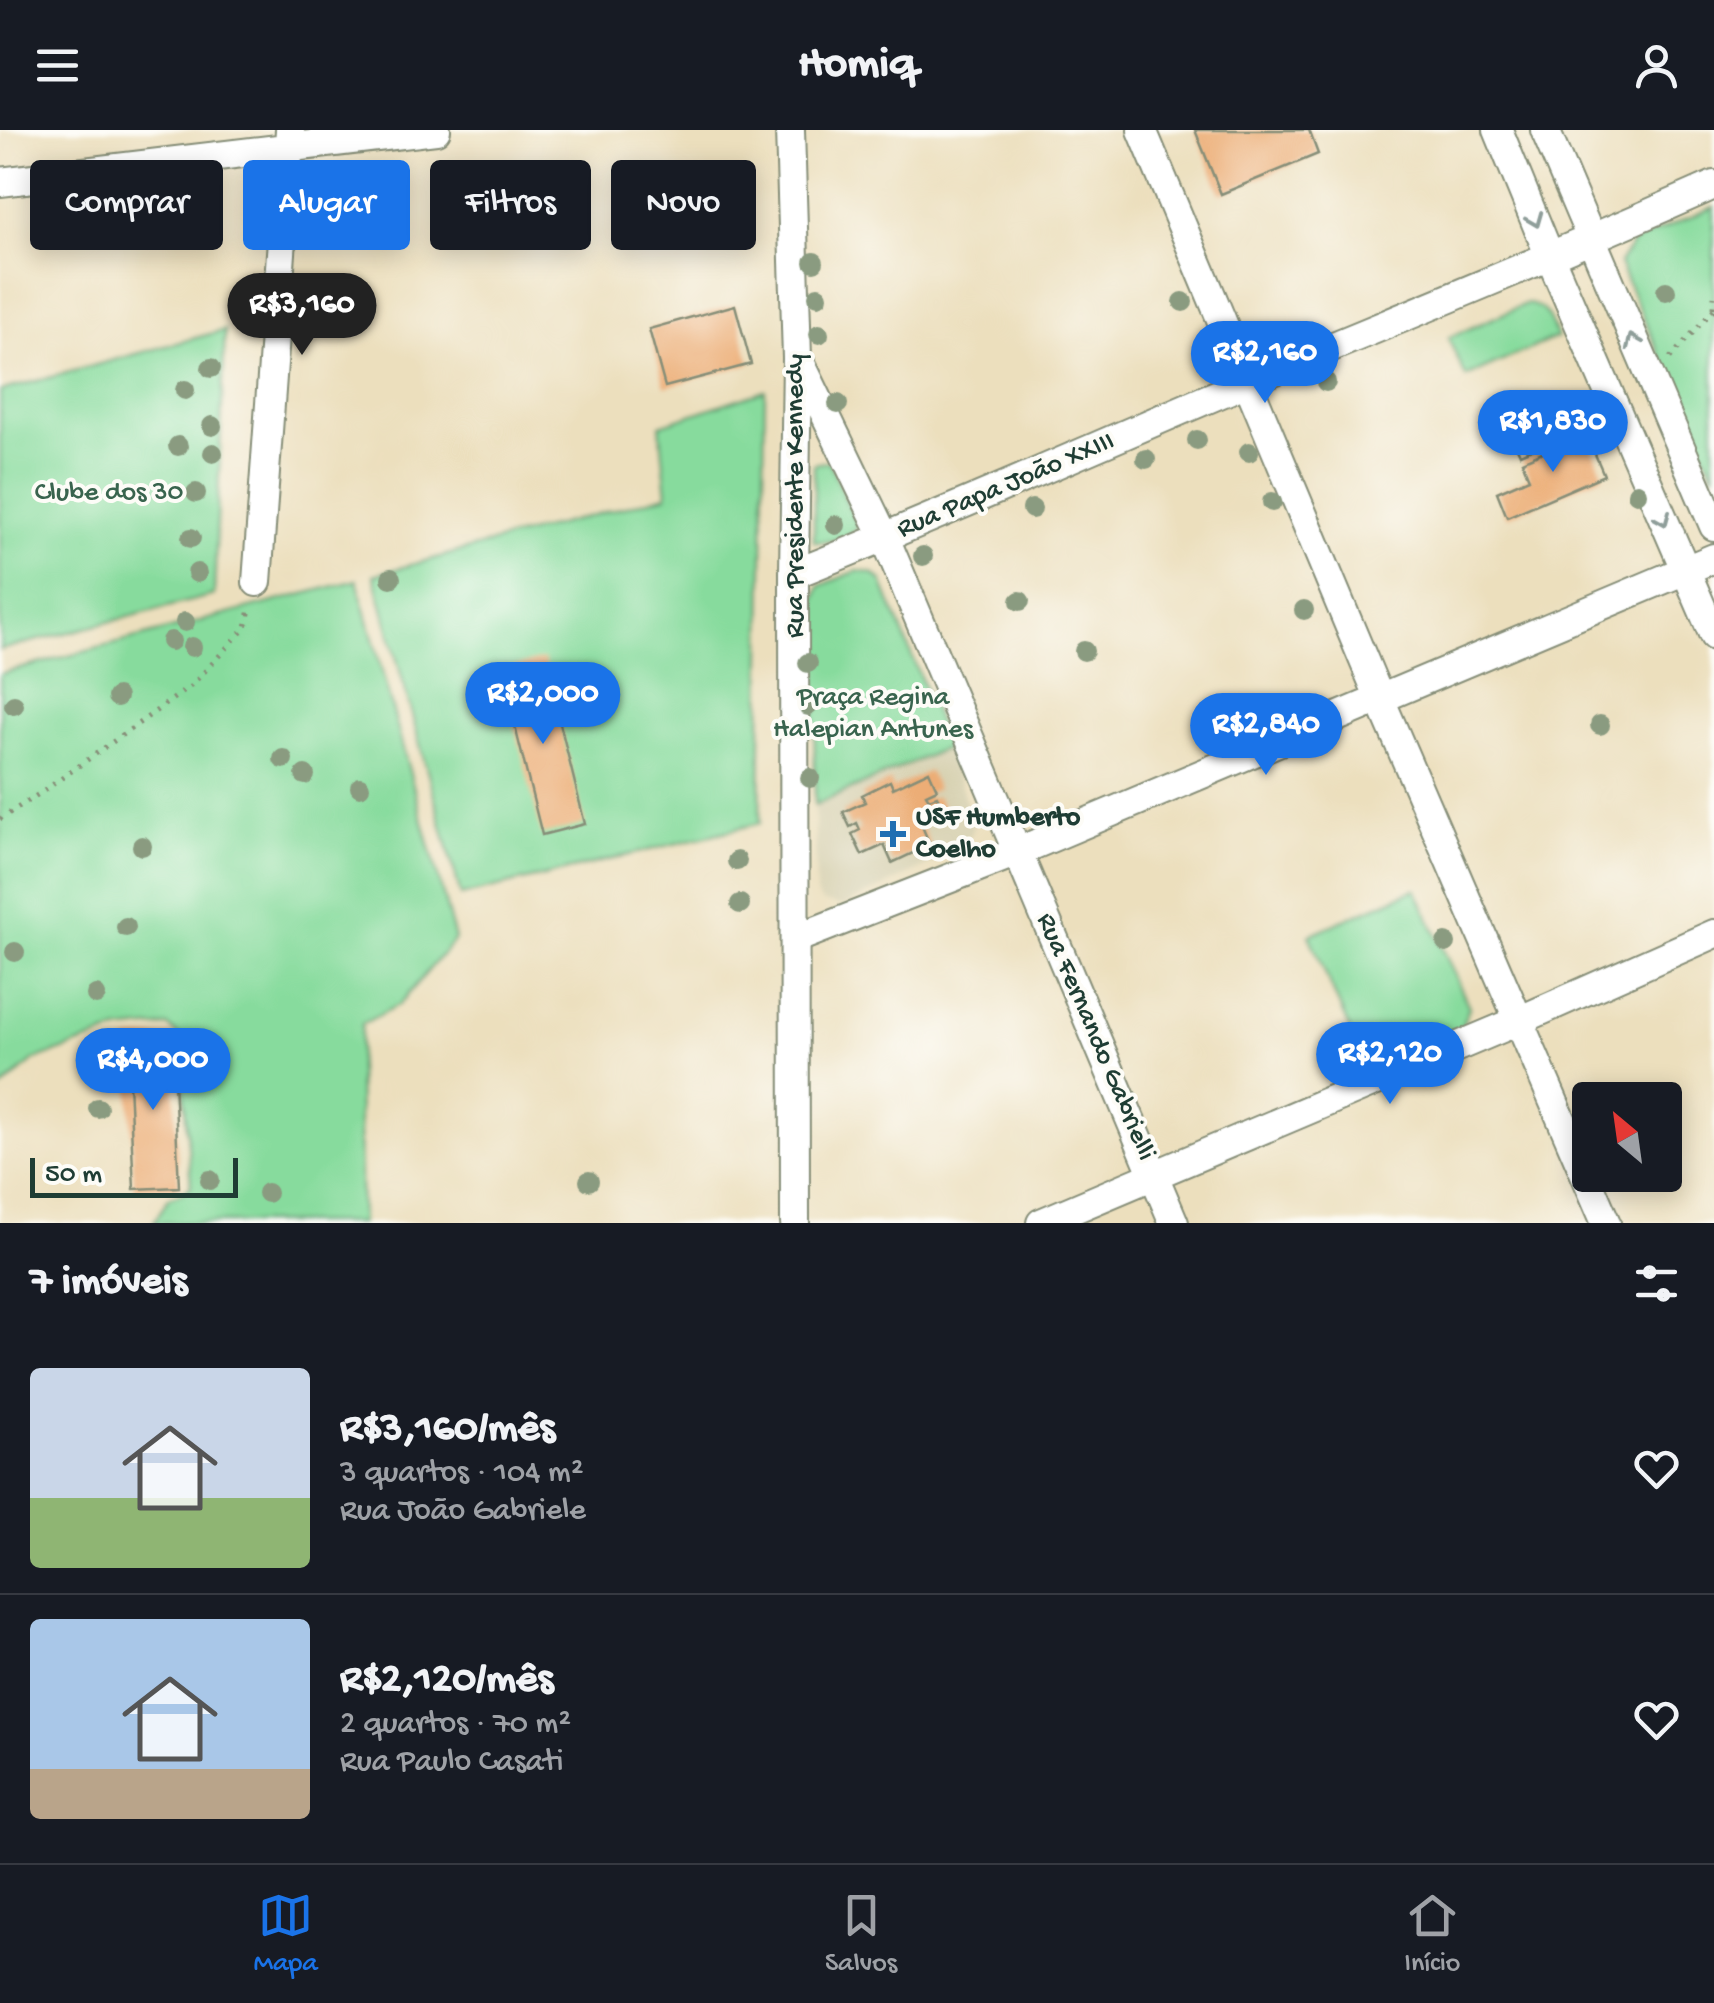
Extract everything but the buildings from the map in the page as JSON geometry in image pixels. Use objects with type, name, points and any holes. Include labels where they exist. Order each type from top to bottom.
[{"type":"street","points":[[0,182],[289,139],[436,130]]},
{"type":"street","name":"Rua Presidente Kennedy","points":[[790,130],[797,358],[795,1223]]},
{"type":"street","points":[[1142,130],[1606,1223]]},
{"type":"street","points":[[1498,130],[1714,636]]},
{"type":"street","points":[[1544,130],[1714,526]]},
{"type":"street","points":[[257,582],[289,139]]},
{"type":"street","name":"Rua Papa João XXIII","points":[[794,574],[1714,185]]},
{"type":"street","name":"Rua Fernando Gabrielli","points":[[797,358],[885,538],[1174,1223]]},
{"type":"street","points":[[795,939],[1017,852],[1714,558]]},
{"type":"street","points":[[1041,1223],[1714,934]]},
{"type":"path","points":[[1664,364],[1714,310],[1714,296]]},
{"type":"path","points":[[0,819],[191,686],[246,626],[257,582]]},
{"type":"shaded area","name":"USF Humberto Coelho","points":[[948,747],[974,826],[967,842],[956,852],[843,906],[822,902],[816,894],[815,805]]},
{"type":"green space","points":[[1714,207],[1714,475],[1619,264],[1633,242]]},
{"type":"green space","points":[[1525,304],[1543,310],[1557,337],[1466,377],[1448,338]]},
{"type":"green space","name":"Clube dos 30","points":[[225,330],[214,595],[0,650],[0,391]]},
{"type":"green space","points":[[765,390],[760,823],[461,896],[374,575],[667,495],[660,425]]},
{"type":"green space","points":[[829,461],[858,527],[838,539],[814,541],[814,464]]},
{"type":"green space","name":"Praça Regina Halepian Antunes","points":[[857,571],[872,573],[882,581],[948,747],[815,805],[814,603],[820,586]]},
{"type":"green space","points":[[357,580],[455,939],[400,1004],[362,1024],[358,1064],[361,1223],[153,1223],[169,1198],[191,1186],[180,1037],[168,1026],[118,1031],[34,1060],[0,1090],[0,674]]},
{"type":"green space","points":[[1416,889],[1469,1007],[1461,1028],[1366,1068],[1309,935]]},
{"type":"place","name":"USF Humberto Coelho","points":[[893,834]]}]
